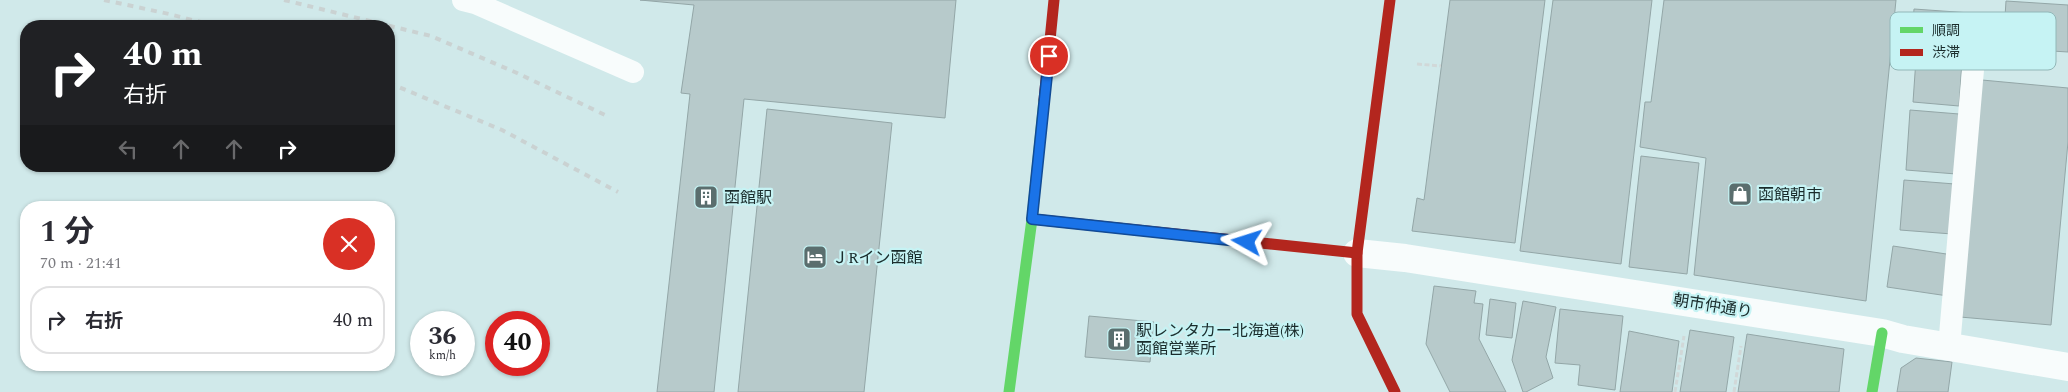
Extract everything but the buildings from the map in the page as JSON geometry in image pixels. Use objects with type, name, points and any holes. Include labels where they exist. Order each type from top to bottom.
[{"type":"street","points":[[1009,392],[1032,219],[1054,0]]},
{"type":"street","points":[[1390,0],[1357,253],[1357,314],[1395,392]]},
{"type":"street","points":[[1032,219],[1357,253]]},
{"type":"street","name":"朝市仲通り","points":[[1357,253],[1405,258],[1746,310],[2068,367]]},
{"type":"street","points":[[1872,392],[1882,333]]},
{"type":"lane","points":[[463,0],[475,3],[633,72]]},
{"type":"lane","points":[[1949,347],[1973,70]]},
{"type":"path","points":[[1417,64],[1441,66]]},
{"type":"path","points":[[1675,392],[1690,302]]},
{"type":"path","points":[[1734,392],[1746,310]]},
{"type":"railway","points":[[104,0],[192,20]]},
{"type":"railway","points":[[284,0],[366,20]]},
{"type":"railway","points":[[395,27],[431,36],[517,73],[605,115]]},
{"type":"railway","points":[[395,85],[502,130],[618,192]]},
{"type":"traffic: fast","points":[[1009,392],[1032,219],[1044,100]]},
{"type":"traffic: fast","points":[[1872,392],[1882,333]]},
{"type":"traffic: jam","points":[[1044,100],[1054,0]]},
{"type":"traffic: jam","points":[[1390,0],[1357,253],[1357,314],[1395,392]]},
{"type":"traffic: jam","points":[[1032,219],[1357,253]]},
{"type":"place","name":"函館朝市","points":[[1740,194]]},
{"type":"place","name":"函館駅","points":[[706,197]]},
{"type":"place","name":"ＪRイン函館","points":[[815,257]]},
{"type":"place","name":"駅レンタカー北海道(株) 函館営業所","points":[[1119,339]]},
{"type":"route","points":[[1049,56],[1032,219],[1247,242]]}]
